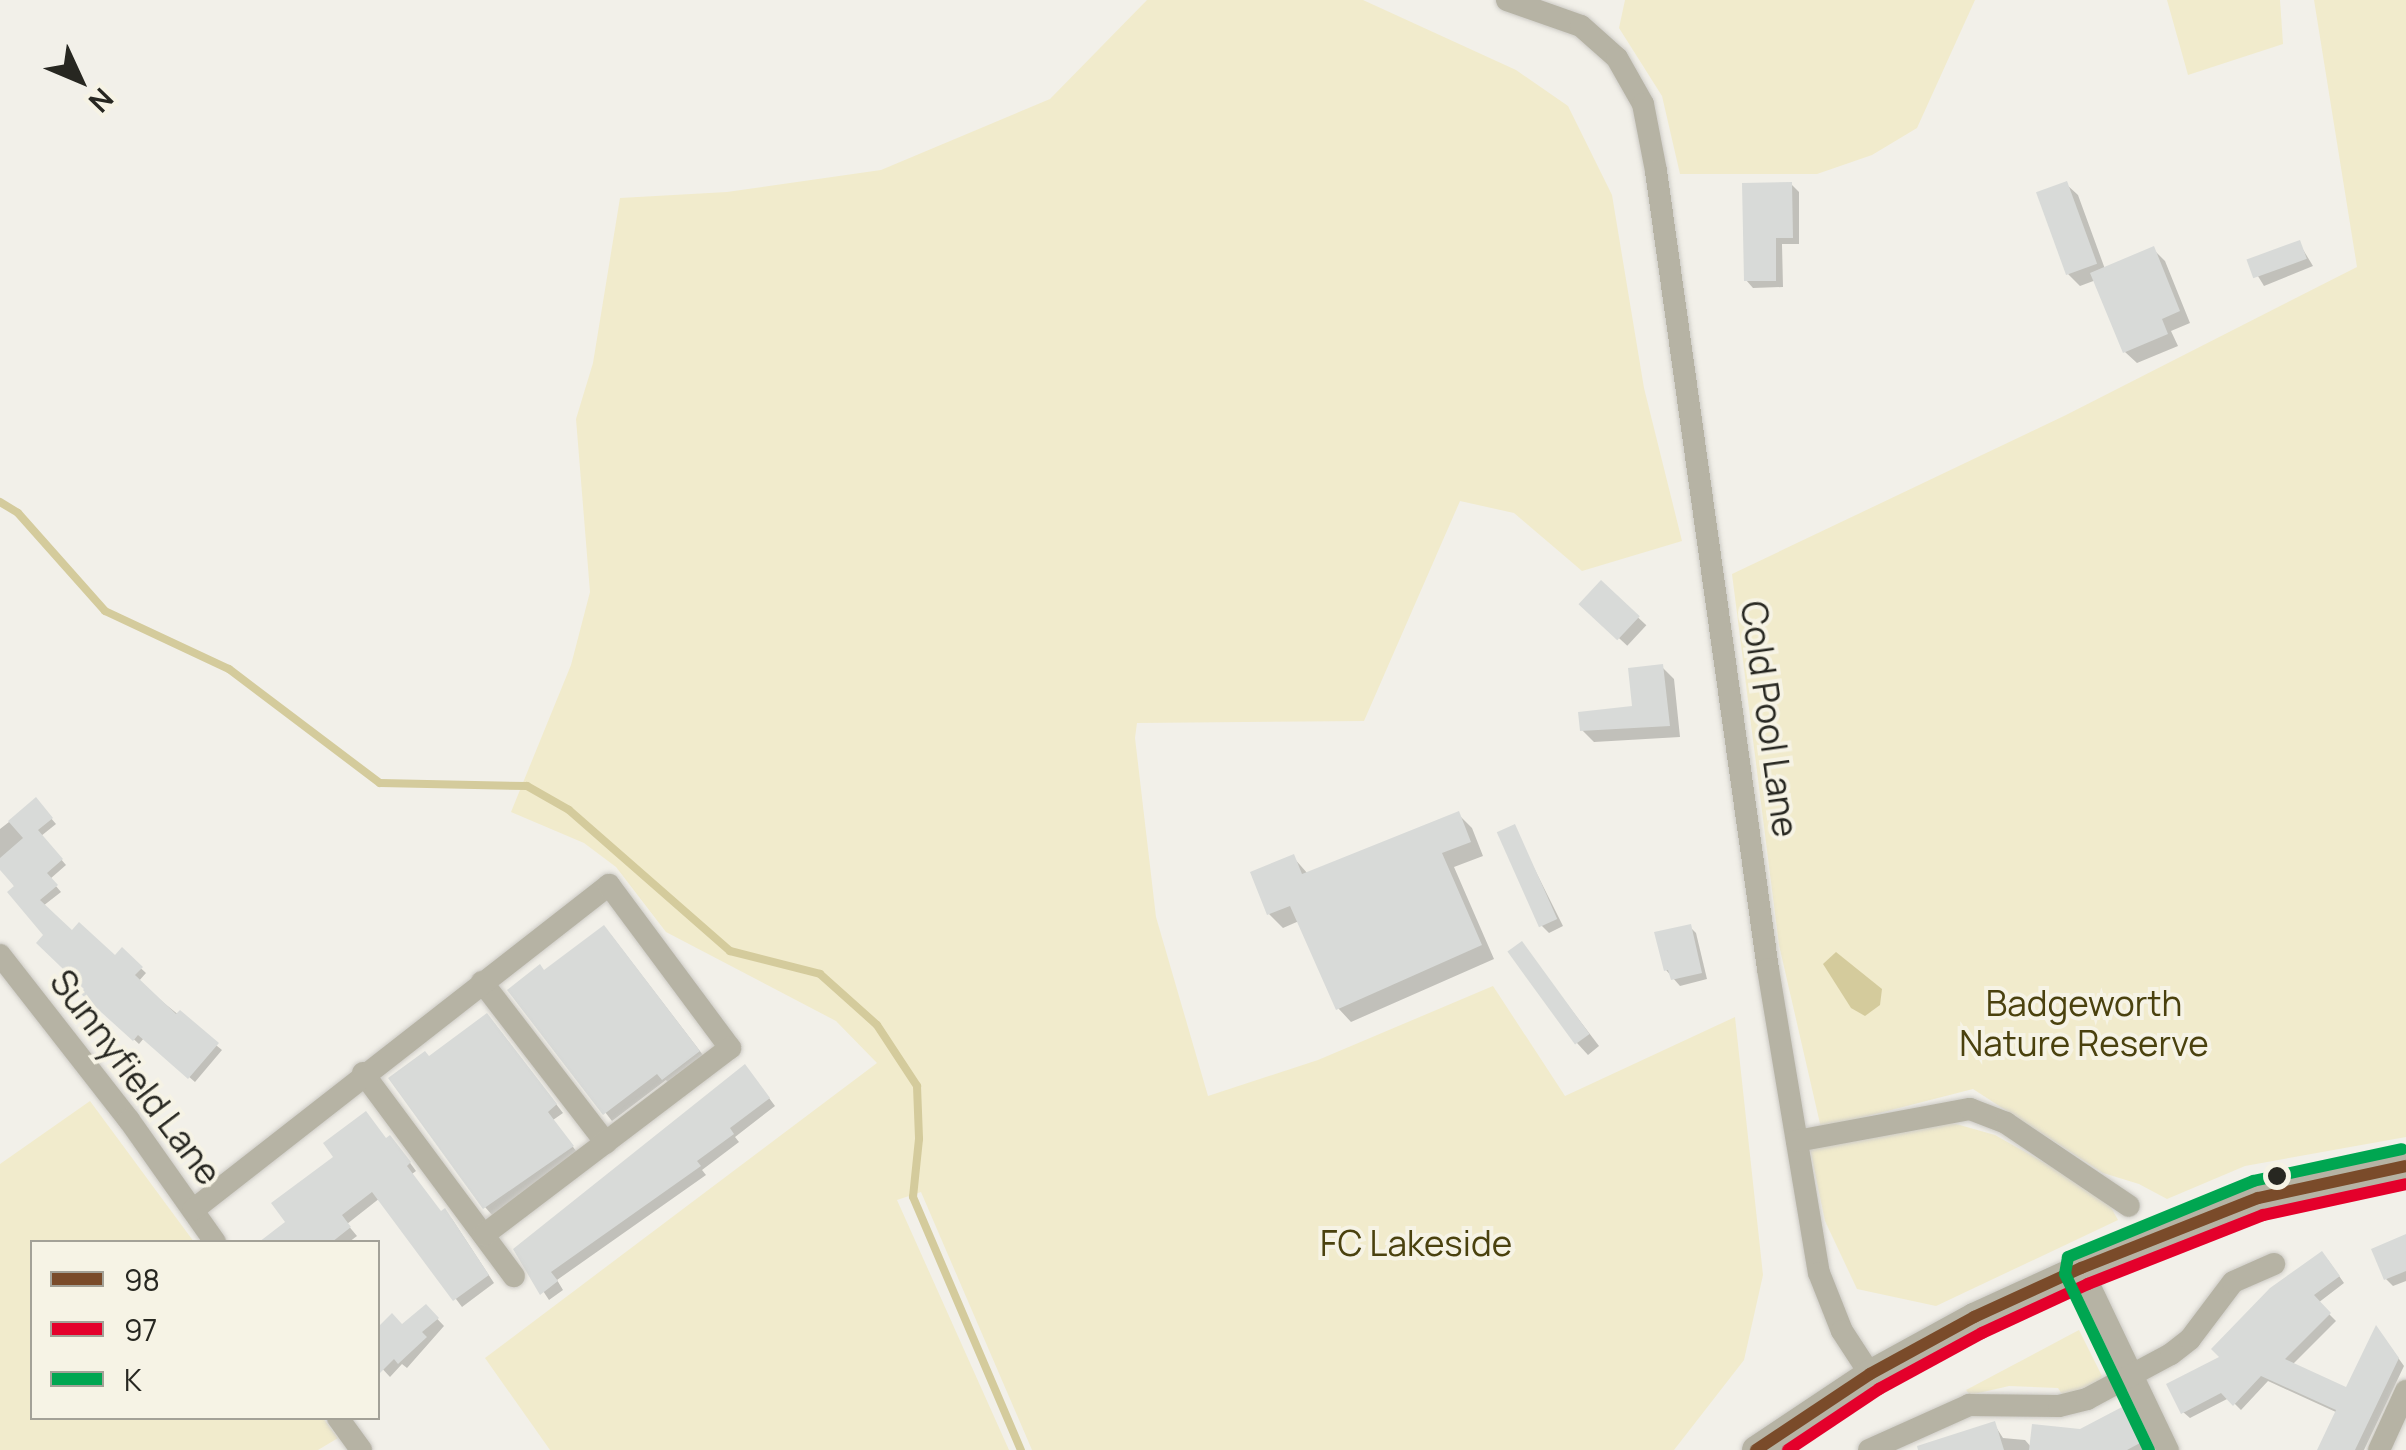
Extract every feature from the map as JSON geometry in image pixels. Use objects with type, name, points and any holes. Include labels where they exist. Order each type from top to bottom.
[{"type":"street","name":"Cold Pool Lane","points":[[1507,0],[1581,26],[1617,58],[1643,104],[1819,1273],[1842,1331],[1870,1374]]},
{"type":"street","points":[[192,1210],[609,884],[730,1048],[484,1235]]},
{"type":"street","name":"Sunnyfield Lane","points":[[0,955],[130,1120],[214,1240]]},
{"type":"street","points":[[482,982],[606,1144]]},
{"type":"street","points":[[363,1073],[514,1276]]},
{"type":"street","points":[[1797,1141],[1970,1110],[2006,1123],[2130,1206]]},
{"type":"street","points":[[1756,1450],[1870,1374],[1974,1317],[2081,1268],[2258,1198],[2406,1166]]},
{"type":"street","points":[[1869,1450],[1969,1405],[2073,1405],[2181,1347],[2234,1282],[2274,1264]]},
{"type":"street","points":[[2081,1268],[2168,1450]]},
{"type":"street","points":[[2379,1450],[2406,1392]]},
{"type":"street","points":[[339,1420],[361,1450]]},
{"type":"green space","name":"FC Lakeside","points":[[1147,0],[1363,0],[1516,70],[1568,106],[1612,195],[1644,388],[1682,541],[1582,571],[1514,513],[1460,501],[1364,721],[1137,723],[1135,738],[1156,917],[1208,1096],[1318,1060],[1493,986],[1565,1096],[1735,1017],[1763,1275],[1744,1360],[1674,1450],[1032,1450],[921,1192],[897,1200],[1009,1450],[550,1450],[485,1358],[877,1063],[836,1021],[666,932],[616,867],[584,843],[511,812],[571,665],[590,592],[576,419],[593,363],[620,198],[727,192],[881,170],[1050,99]]},
{"type":"green space","points":[[1625,0],[1975,0],[1917,128],[1872,155],[1817,174],[1680,174],[1662,96],[1619,28]]},
{"type":"green space","points":[[2167,0],[2280,0],[2283,44],[2188,75]]},
{"type":"green space","name":"Badgeworth Nature Reserve","points":[[2314,0],[2406,0],[2406,1137],[2245,1166],[2167,1199],[2139,1184],[2103,1173],[1973,1089],[1821,1128],[1779,945],[1732,574],[2066,415],[2357,267]]},
{"type":"green space","points":[[90,1101],[193,1240],[30,1240],[30,1420],[324,1420],[338,1438],[318,1450],[0,1450],[0,1164]]},
{"type":"green space","points":[[1942,1120],[1995,1135],[2066,1175],[2107,1200],[2118,1220],[1936,1306],[1857,1289],[1825,1221],[1809,1144]]},
{"type":"green space","points":[[2079,1330],[2102,1376],[2095,1386],[2063,1396],[2058,1388],[2009,1386],[1970,1395],[1966,1390]]},
{"type":"shaded area","points":[[1836,952],[1882,989],[1880,1005],[1865,1016],[1851,1008],[1823,964]]},
{"type":"building","points":[[2067,181],[2097,264],[2066,275],[2036,192]]},
{"type":"building","points":[[1792,182],[1793,238],[1776,238],[1776,281],[1744,281],[1742,183]]},
{"type":"building","points":[[2300,240],[2307,259],[2253,278],[2246,259]]},
{"type":"building","points":[[2154,246],[2180,311],[2162,319],[2168,334],[2123,353],[2090,273]]},
{"type":"building","points":[[1601,580],[1640,616],[1617,640],[1578,604]]},
{"type":"building","points":[[1663,664],[1670,726],[1580,731],[1578,712],[1632,706],[1628,668]]},
{"type":"building","points":[[36,797],[53,818],[38,830],[63,859],[47,873],[58,885],[40,900],[72,930],[79,922],[115,955],[122,947],[143,967],[135,975],[176,1014],[180,1010],[219,1043],[188,1079],[138,1035],[133,1041],[80,993],[84,989],[36,943],[43,935],[7,892],[14,886],[0,870],[0,858],[23,838],[8,821]]},
{"type":"building","points":[[1459,811],[1471,842],[1442,853],[1482,945],[1336,1010],[1290,906],[1267,915],[1250,872],[1294,854],[1302,874]]},
{"type":"building","points":[[1515,824],[1557,919],[1539,927],[1497,832]]},
{"type":"building","points":[[1691,924],[1702,973],[1671,980],[1668,970],[1664,971],[1654,932]]},
{"type":"building","points":[[604,925],[700,1051],[662,1080],[657,1074],[603,1115],[507,990],[540,964],[544,970]]},
{"type":"building","points":[[1522,941],[1590,1034],[1575,1045],[1507,952]]},
{"type":"building","points":[[487,1013],[557,1104],[548,1112],[574,1146],[483,1209],[388,1078],[425,1051],[429,1056]]},
{"type":"building","points":[[745,1064],[770,1098],[730,1128],[734,1134],[697,1161],[701,1166],[551,1272],[558,1281],[540,1295],[513,1249]]},
{"type":"building","points":[[366,1111],[411,1162],[407,1166],[441,1211],[445,1208],[489,1275],[453,1301],[372,1192],[342,1215],[351,1227],[335,1240],[262,1240],[285,1222],[271,1203],[333,1157],[323,1143]]},
{"type":"building","points":[[2406,1234],[2406,1271],[2384,1280],[2371,1249]]},
{"type":"building","points":[[2322,1251],[2340,1276],[2314,1295],[2331,1313],[2285,1359],[2346,1387],[2376,1325],[2399,1358],[2355,1450],[2317,1450],[2336,1410],[2261,1376],[2233,1406],[2221,1393],[2181,1414],[2166,1384],[2219,1357],[2211,1349],[2270,1288]]},
{"type":"building","points":[[426,1304],[439,1318],[422,1332],[427,1337],[398,1364],[394,1359],[380,1373],[380,1325],[392,1313],[402,1324]]},
{"type":"building","points":[[2122,1407],[2140,1443],[2127,1450],[2029,1450],[2032,1424],[2080,1429]]},
{"type":"building","points":[[1995,1421],[2004,1450],[1918,1450],[1917,1446]]},
{"type":"waterway","points":[[0,502],[18,513],[105,611],[229,669],[380,783],[527,786],[569,810],[730,951],[820,974],[877,1025],[917,1086],[919,1139],[913,1197],[1021,1450]]},
{"type":"transit line","name":"K","points":[[2149,1450],[2065,1274],[2068,1257],[2253,1181],[2402,1149]]},
{"type":"transit line","name":"98","points":[[1756,1450],[1870,1374],[1974,1317],[2081,1268],[2258,1198],[2406,1166]]},
{"type":"transit line","name":"97","points":[[1788,1450],[1879,1389],[1982,1333],[2088,1284],[2263,1215],[2406,1184]]}]
